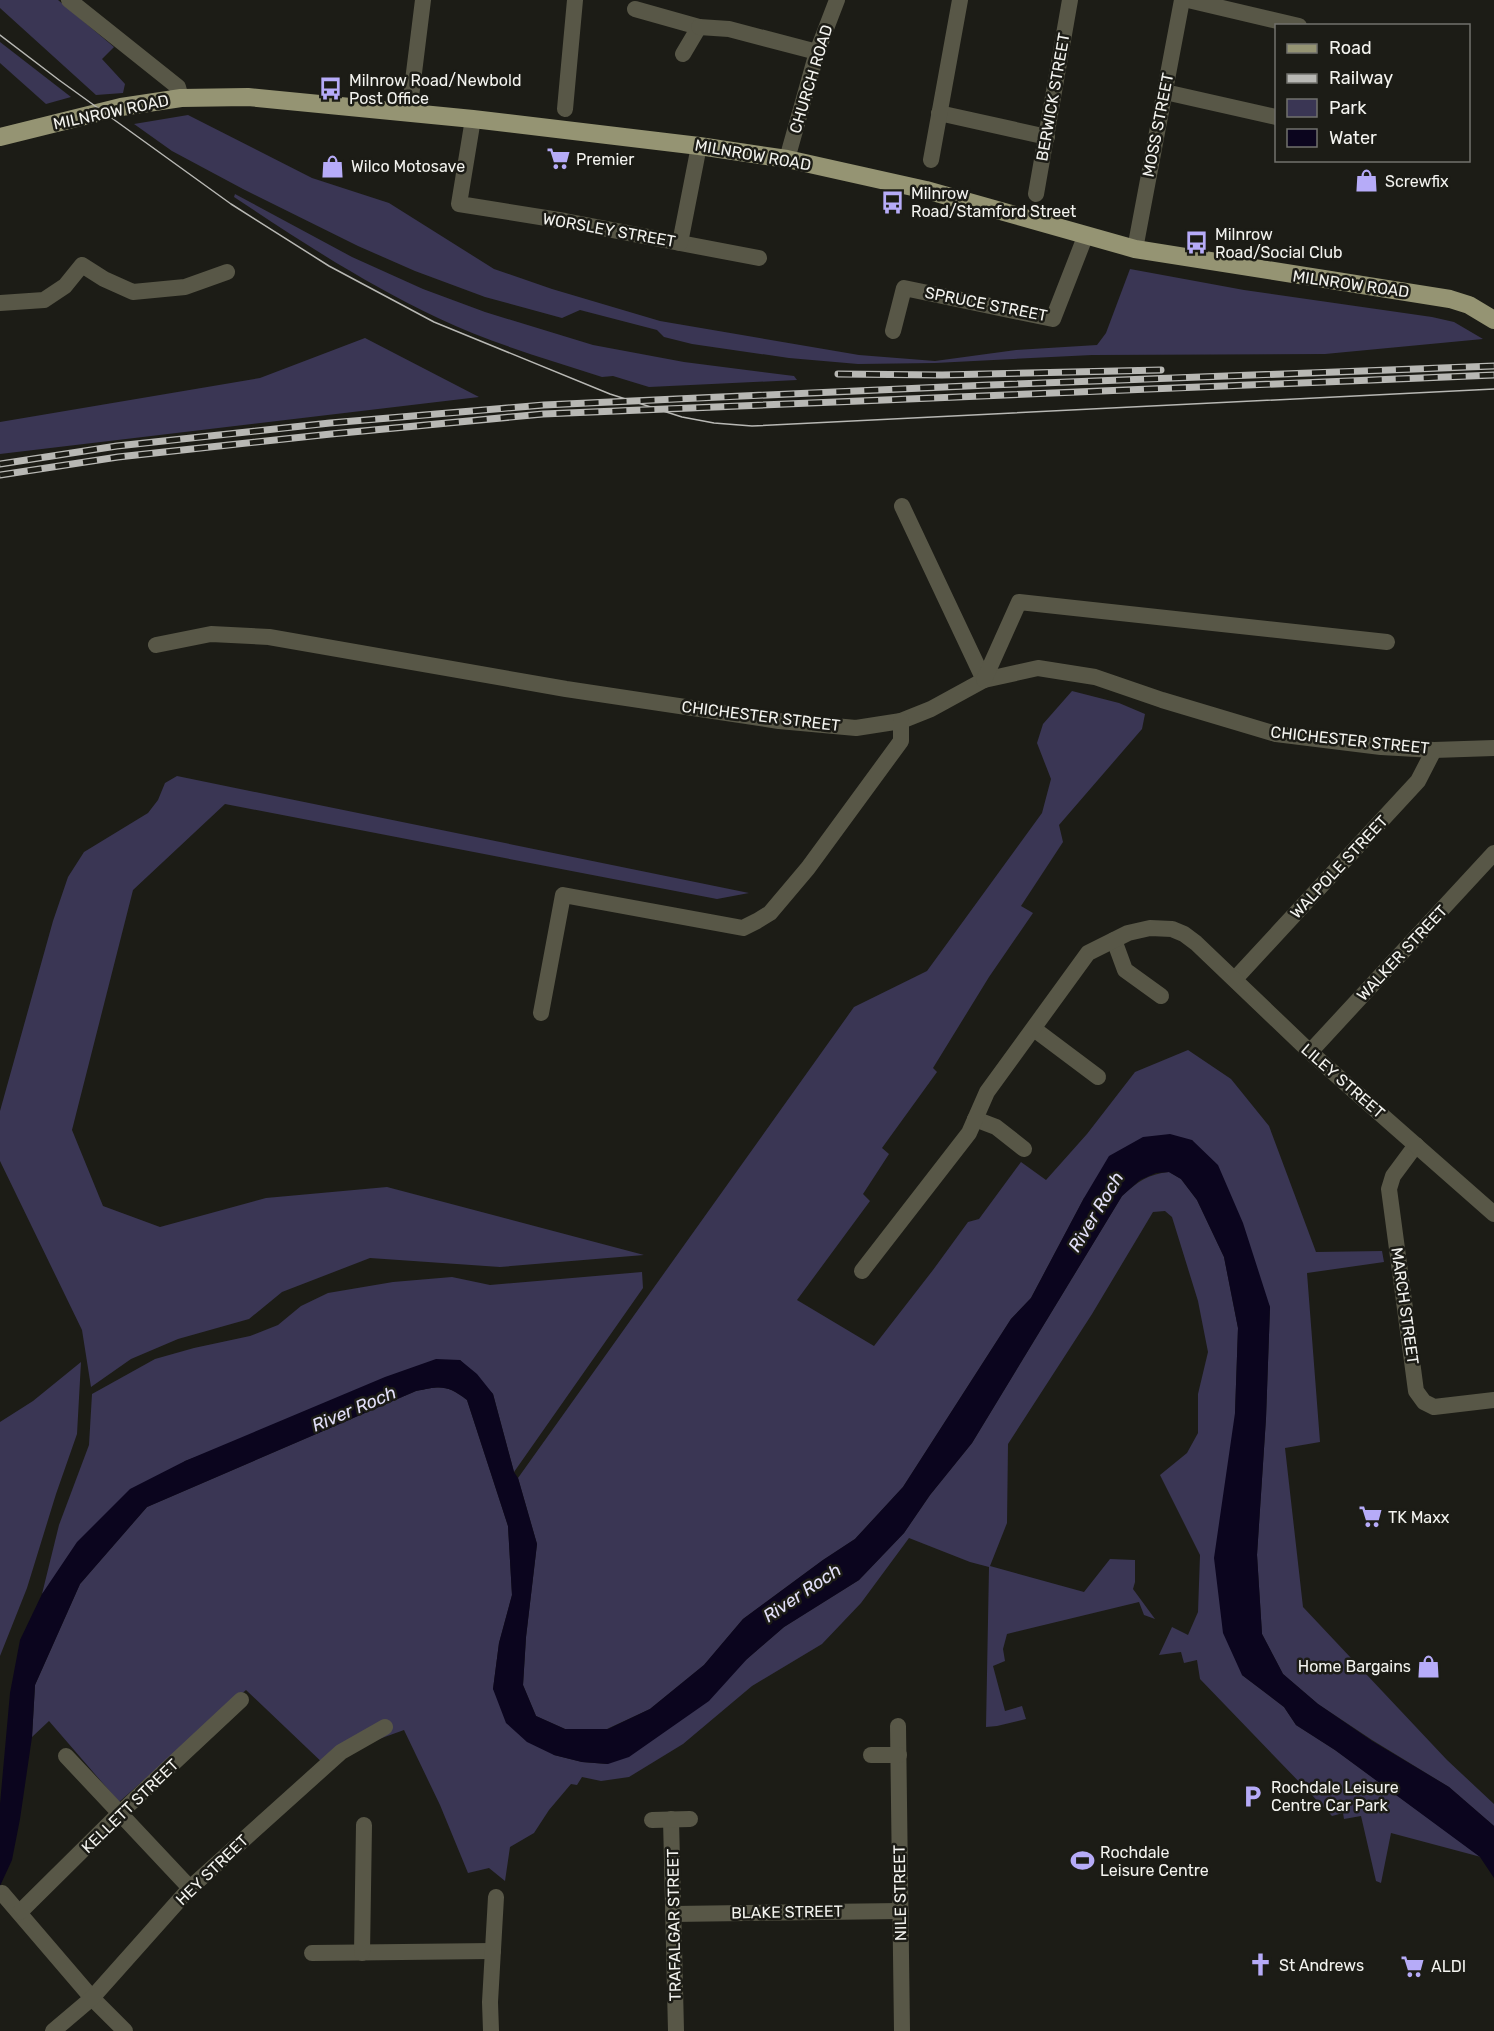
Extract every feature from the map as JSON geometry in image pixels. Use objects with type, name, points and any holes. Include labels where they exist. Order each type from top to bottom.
[{"type":"main road","name":"MILNROW ROAD","points":[[0,137],[121,107],[181,98],[248,97],[473,119],[699,146],[787,159],[926,190],[1085,237],[1135,249],[1328,281],[1432,295],[1468,305],[1494,320]]},
{"type":"street","points":[[69,0],[178,87],[181,98]]},
{"type":"street","points":[[410,113],[423,0]]},
{"type":"street","points":[[565,109],[575,0]]},
{"type":"street","name":"CHURCH ROAD","points":[[787,159],[817,52],[837,0]]},
{"type":"street","points":[[932,160],[960,0]]},
{"type":"street","name":"BERWICK STREET","points":[[1036,194],[1070,0]]},
{"type":"street","name":"MOSS STREET","points":[[1135,249],[1182,0]]},
{"type":"street","points":[[1188,0],[1290,24]]},
{"type":"street","points":[[635,9],[699,27],[729,29],[817,52]]},
{"type":"street","points":[[683,54],[699,27]]},
{"type":"street","points":[[1165,92],[1275,117]]},
{"type":"street","points":[[939,113],[1047,137]]},
{"type":"street","name":"WORSLEY STREET","points":[[473,119],[459,204],[565,221],[759,258]]},
{"type":"street","points":[[680,243],[699,146]]},
{"type":"street","name":"SPRUCE STREET","points":[[893,331],[903,288],[1053,319],[1085,237]]},
{"type":"street","points":[[0,303],[44,300],[65,286],[82,265],[104,279],[133,292],[185,287],[227,272]]},
{"type":"street","points":[[902,506],[984,680]]},
{"type":"street","points":[[984,680],[1019,602],[1387,642]]},
{"type":"street","name":"CHICHESTER STREET","points":[[156,645],[211,634],[269,637],[566,689],[779,721],[856,728],[901,721],[931,709],[984,680],[1038,668],[1095,676],[1162,700],[1276,734],[1382,747],[1434,750],[1494,748]]},
{"type":"street","points":[[541,1013],[563,894],[743,928],[757,921],[770,912],[808,868],[901,741],[901,721]]},
{"type":"street","name":"WALPOLE STREET","points":[[1235,979],[1418,781],[1434,750]]},
{"type":"street","name":"WALKER STREET","points":[[1310,1052],[1494,853]]},
{"type":"street","name":"LILEY STREET","points":[[862,1271],[969,1133],[987,1092],[1088,952],[1128,933],[1150,928],[1172,929],[1196,943],[1310,1052],[1494,1214]]},
{"type":"street","points":[[1114,940],[1125,970],[1161,996]]},
{"type":"street","points":[[1034,1029],[1098,1077]]},
{"type":"street","points":[[975,1119],[996,1127],[1024,1149]]},
{"type":"street","name":"MARCH STREET","points":[[1416,1144],[1393,1176],[1389,1189],[1416,1391],[1424,1402],[1434,1407],[1494,1400]]},
{"type":"street","name":"KELLETT STREET","points":[[20,1912],[120,1813],[241,1700]]},
{"type":"street","name":"NILE STREET","points":[[898,1726],[902,2031]]},
{"type":"street","name":"HEY STREET","points":[[53,2031],[92,1998],[190,1888],[341,1752],[385,1727]]},
{"type":"street","points":[[870,1755],[899,1755]]},
{"type":"street","points":[[66,1756],[190,1888]]},
{"type":"street","name":"TRAFALGAR STREET","points":[[671,1819],[676,2031]]},
{"type":"street","points":[[652,1820],[690,1819]]},
{"type":"street","points":[[362,1953],[364,1825]]},
{"type":"street","points":[[2,1893],[92,1998],[125,2031]]},
{"type":"street","points":[[490,2031],[496,1897]]},
{"type":"street","name":"BLAKE STREET","points":[[673,1914],[901,1911]]},
{"type":"street","points":[[312,1953],[493,1951]]},
{"type":"green space","points":[[0,0],[58,0],[114,47],[102,59],[125,84],[123,93],[96,95],[0,8]]},
{"type":"green space","points":[[0,42],[71,97],[46,104],[0,63]]},
{"type":"green space","points":[[188,115],[312,178],[389,203],[494,269],[660,321],[859,355],[935,361],[1016,350],[1097,345],[1106,333],[1130,269],[1244,290],[1432,317],[1454,322],[1483,339],[1325,354],[1092,355],[935,363],[858,364],[789,358],[692,344],[664,337],[657,330],[580,310],[562,318],[485,297],[415,271],[358,246],[243,189],[172,151],[134,124]]},
{"type":"green space","points":[[235,194],[352,257],[423,289],[485,312],[593,345],[684,362],[794,376],[797,380],[649,387],[613,376],[602,377],[540,357],[458,327],[411,305],[284,230],[234,197]]},
{"type":"green space","points":[[365,338],[479,397],[0,454],[0,422],[260,378]]},
{"type":"green space","points":[[1072,691],[1119,703],[1145,714],[1142,729],[1059,825],[1063,842],[1021,906],[1033,913],[989,977],[933,1068],[937,1072],[882,1148],[889,1154],[863,1194],[870,1201],[797,1300],[874,1346],[968,1222],[979,1219],[1021,1162],[1046,1180],[1087,1134],[1135,1072],[1188,1050],[1231,1079],[1269,1126],[1316,1252],[1382,1251],[1384,1262],[1307,1273],[1320,1442],[1285,1448],[1303,1607],[1447,1760],[1494,1804],[1494,1826],[1449,1787],[1318,1704],[1283,1674],[1262,1634],[1257,1555],[1266,1418],[1270,1307],[1192,1140],[1084,1198],[1031,1298],[1011,1319],[903,1487],[855,1539],[743,1619],[704,1665],[650,1709],[607,1729],[565,1729],[536,1716],[523,1685],[537,1544],[518,1478],[854,1007],[927,971],[1042,813],[1051,779],[1037,743],[1043,724]]},
{"type":"green space","points":[[177,776],[749,893],[717,899],[225,804],[133,890],[72,1130],[103,1206],[160,1227],[266,1198],[387,1187],[644,1255],[500,1267],[370,1258],[282,1292],[249,1319],[178,1339],[131,1359],[91,1387],[82,1330],[0,1161],[0,1111],[53,921],[68,877],[84,852],[148,813],[158,800],[165,783]]},
{"type":"green space","points":[[1169,1172],[1181,1179],[1197,1200],[1224,1257],[1238,1328],[1235,1413],[1242,1675],[1284,1707],[1296,1725],[1335,1750],[1481,1857],[1391,1833],[1381,1883],[1376,1881],[1361,1816],[1344,1819],[1343,1813],[1332,1816],[1200,1679],[1197,1660],[1184,1663],[1181,1652],[1159,1655],[1172,1627],[1188,1635],[1198,1612],[1200,1555],[1160,1475],[1187,1453],[1198,1433],[1198,1394],[1208,1352],[1198,1301],[1172,1217],[1165,1211],[1153,1212],[1092,1314],[1008,1444],[1007,1523],[990,1566],[1084,1592],[1110,1559],[1135,1560],[1133,1589],[1155,1619],[1144,1615],[1139,1602],[1007,1634],[1003,1649],[1005,1661],[993,1666],[1005,1711],[1022,1706],[1026,1719],[986,1727],[989,1567],[909,1538],[861,1603],[822,1644],[752,1686],[683,1744],[629,1777],[601,1781],[582,1777],[577,1785],[571,1784],[549,1810],[534,1833],[510,1847],[505,1881],[489,1868],[468,1873],[440,1805],[404,1730],[346,1751],[328,1768],[246,1690],[119,1802],[49,1721],[32,1737],[35,1685],[80,1584],[147,1507],[416,1391],[443,1388],[454,1391],[467,1400],[508,1526],[512,1595],[499,1643],[493,1689],[554,1755],[582,1762],[607,1764],[747,1659],[784,1627],[859,1580],[904,1533],[930,1495],[972,1443],[1122,1196],[1143,1180]]},
{"type":"green space","points":[[642,1272],[643,1288],[514,1472],[493,1394],[460,1360],[185,1461],[42,1594],[59,1525],[89,1445],[92,1394],[155,1359],[250,1336],[278,1325],[301,1306],[328,1293],[393,1282],[452,1277],[490,1285]]},
{"type":"green space","points":[[81,1362],[77,1434],[27,1588],[0,1656],[0,1422],[33,1401]]},
{"type":"water","name":"River Roch","points":[[1170,1134],[1192,1140],[1218,1165],[1243,1223],[1270,1307],[1266,1418],[1257,1555],[1262,1634],[1283,1674],[1318,1704],[1372,1741],[1449,1787],[1494,1826],[1494,1878],[1480,1857],[1335,1750],[1296,1725],[1284,1707],[1242,1675],[1223,1633],[1214,1558],[1235,1413],[1238,1328],[1224,1257],[1197,1200],[1181,1179],[1169,1172],[1156,1173],[1140,1180],[1122,1196],[972,1443],[930,1495],[904,1533],[859,1580],[784,1627],[747,1659],[709,1701],[629,1757],[608,1764],[582,1762],[554,1755],[527,1742],[506,1723],[493,1689],[499,1643],[512,1595],[508,1526],[467,1400],[454,1391],[437,1387],[416,1391],[147,1507],[80,1584],[35,1685],[32,1737],[20,1819],[12,1860],[0,1886],[0,1804],[10,1693],[20,1640],[42,1594],[77,1542],[130,1489],[185,1461],[385,1377],[436,1359],[460,1360],[477,1374],[493,1394],[514,1472],[518,1478],[537,1544],[523,1685],[536,1716],[565,1729],[608,1729],[650,1709],[704,1665],[743,1619],[855,1539],[903,1487],[1011,1319],[1031,1298],[1109,1156],[1143,1137]]},
{"type":"tram line","points":[[0,35],[231,204],[329,266],[434,322],[610,394],[682,417],[714,423],[752,426],[1494,389]]},
{"type":"railway","points":[[0,464],[117,446],[330,423],[544,405],[1494,366]]},
{"type":"railway","points":[[838,374],[942,375],[1161,370]]},
{"type":"railway","points":[[0,475],[118,457],[543,414],[1494,375]]},
{"type":"place","name":"Milnrow Road/Newbold Post Office","points":[[331,89]]},
{"type":"place","name":"Premier","points":[[558,159]]},
{"type":"place","name":"Wilco Motosave","points":[[333,166]]},
{"type":"place","name":"Screwfix","points":[[1367,181]]},
{"type":"place","name":"Milnrow Road/Stamford Street","points":[[893,202]]},
{"type":"place","name":"Milnrow Road/Social Club","points":[[1197,243]]},
{"type":"place","name":"TK Maxx","points":[[1370,1517]]},
{"type":"place","name":"Home Bargains","points":[[1429,1666]]},
{"type":"place","name":"Rochdale Leisure Centre Car Park","points":[[1253,1796]]},
{"type":"place","name":"Rochdale Leisure Centre","points":[[1082,1861]]},
{"type":"place","name":"St Andrews","points":[[1261,1965]]},
{"type":"place","name":"ALDI","points":[[1413,1966]]}]
